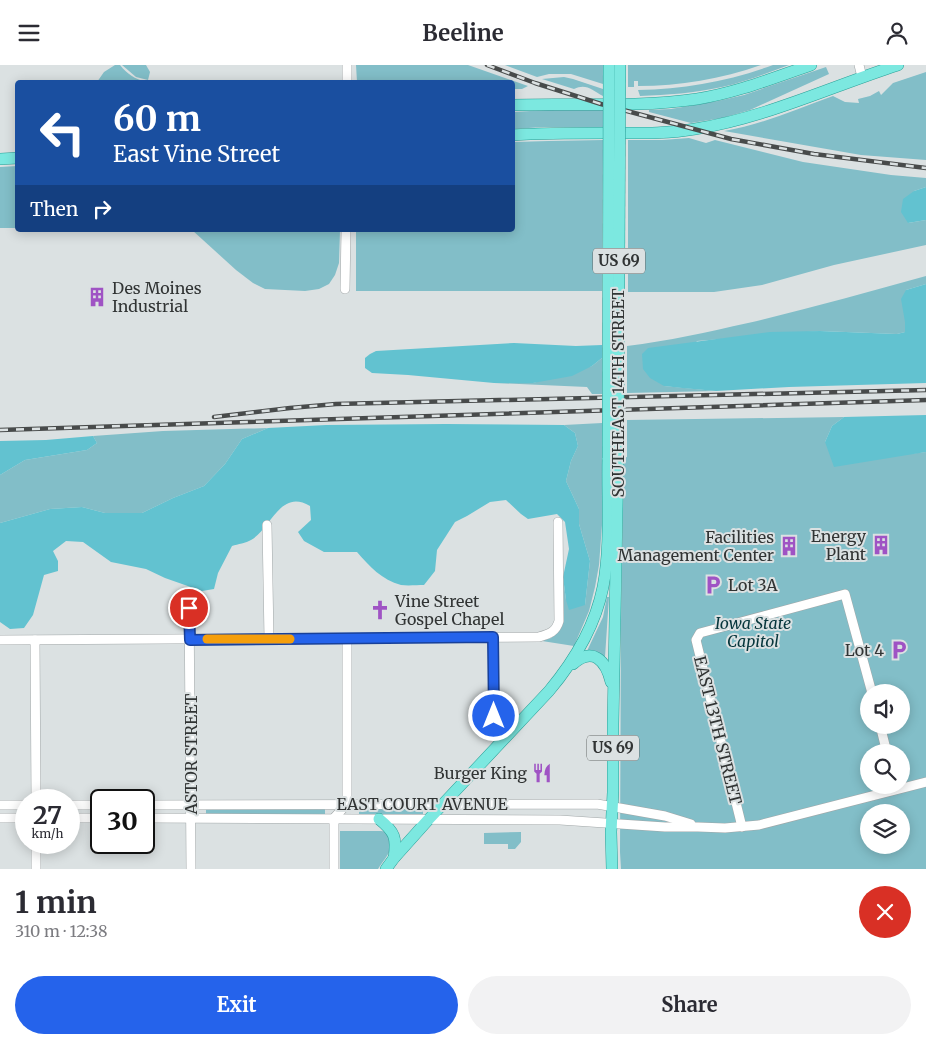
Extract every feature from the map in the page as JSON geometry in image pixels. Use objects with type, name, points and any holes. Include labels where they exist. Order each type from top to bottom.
[{"type":"main road","name":"SOUTHEAST 14TH STREET","points":[[609,65],[614,691]]},
{"type":"main road","name":"SOUTHEAST 14TH STREET","points":[[567,669],[589,629],[597,609],[606,567],[613,457],[620,65]]},
{"type":"main road","points":[[515,105],[660,103],[695,99],[744,89],[811,65]]},
{"type":"main road","points":[[515,135],[653,133],[694,129],[741,120],[764,113],[898,65]]},
{"type":"main road","points":[[0,159],[15,158]]},
{"type":"main road","points":[[567,669],[580,657],[588,655],[596,657],[604,664],[614,691]]},
{"type":"main road","name":"US 69","points":[[386,869],[428,820],[550,691],[567,669]]},
{"type":"main road","name":"US 69","points":[[612,869],[612,724],[614,691]]},
{"type":"main road","points":[[379,819],[393,834],[396,844],[394,858]]},
{"type":"street","points":[[347,65],[347,80]]},
{"type":"street","points":[[859,65],[862,77]]},
{"type":"street","points":[[345,289],[346,232]]},
{"type":"street","points":[[0,640],[539,637],[553,632],[558,626],[559,621],[558,522]]},
{"type":"street","points":[[267,525],[269,639]]},
{"type":"street","name":"ASTOR STREET","points":[[189,592],[191,869]]},
{"type":"street","name":"EAST 13TH STREET","points":[[742,827],[696,640],[700,633],[845,594],[870,684]]},
{"type":"street","points":[[493,637],[494,716]]},
{"type":"street","points":[[334,869],[334,818],[347,804],[347,638]]},
{"type":"street","points":[[35,640],[36,789]]},
{"type":"street","name":"EAST COURT AVENUE","points":[[910,785],[926,782]]},
{"type":"street","name":"EAST COURT AVENUE","points":[[155,818],[560,820],[665,827],[725,828],[764,824],[871,794]]},
{"type":"street","name":"EAST COURT AVENUE","points":[[155,805],[575,803],[612,806],[665,815],[698,827]]},
{"type":"street","points":[[0,805],[15,805]]},
{"type":"street","points":[[0,818],[15,818]]},
{"type":"street","points":[[36,854],[36,869]]},
{"type":"green space","points":[[115,65],[120,65],[125,71],[141,80],[98,80],[104,72]]},
{"type":"green space","points":[[122,65],[146,65],[150,72],[148,80],[136,77]]},
{"type":"green space","points":[[356,65],[468,65],[511,80],[357,80]]},
{"type":"green space","points":[[505,65],[603,65],[603,84],[571,74],[549,74],[537,77]]},
{"type":"green space","points":[[628,65],[761,65],[700,81],[638,86],[638,81],[634,81],[634,87],[628,87]]},
{"type":"green space","points":[[773,65],[789,65],[739,83],[702,91],[640,96],[638,90],[673,88],[707,83],[740,76]]},
{"type":"green space","points":[[826,67],[829,74],[750,110],[722,118],[691,123],[649,112],[649,110],[671,109],[744,95]]},
{"type":"green space","points":[[926,72],[926,160],[861,155],[724,131],[765,121],[833,96],[845,102],[859,103],[858,99],[879,91],[881,95],[893,83]]},
{"type":"green space","points":[[564,77],[603,89],[603,96],[586,87],[574,89],[542,79]]},
{"type":"green space","points":[[515,81],[528,86],[522,89],[515,89]]},
{"type":"green space","points":[[603,110],[603,127],[515,129],[515,112]]},
{"type":"green space","points":[[689,138],[706,143],[715,140],[803,162],[891,175],[926,178],[926,187],[914,191],[908,223],[926,220],[926,245],[834,265],[762,285],[714,292],[628,292],[628,140]]},
{"type":"green space","points":[[603,140],[602,291],[356,291],[356,232],[515,232],[515,142]]},
{"type":"green space","points":[[15,166],[15,228],[0,228],[0,167]]},
{"type":"green space","points":[[194,232],[340,232],[339,263],[335,275],[329,284],[319,289],[305,291],[265,289],[253,283]]},
{"type":"green space","points":[[926,276],[926,284],[906,290],[905,332],[897,334],[820,331],[697,341],[664,386],[716,391],[627,393],[627,346],[673,339],[748,323]]},
{"type":"green space","points":[[602,358],[602,394],[592,394],[587,387],[494,383],[533,383],[592,366]]},
{"type":"green space","name":"Iowa State Capitol","points":[[844,417],[832,426],[825,442],[900,455],[926,452],[926,869],[621,869],[621,620],[624,458],[627,457],[627,420]]},
{"type":"green space","points":[[602,423],[602,525],[599,565],[589,611],[574,646],[542,641],[556,634],[563,577],[566,600],[585,605],[590,561],[579,524],[579,509],[566,481],[571,461],[578,446],[575,433],[564,425]]},
{"type":"green space","points":[[268,428],[242,439],[225,464],[204,486],[142,513],[105,513],[82,507],[50,509],[0,523],[0,475],[25,460],[87,450],[97,443],[93,436],[163,431]]},
{"type":"green space","points":[[607,597],[609,597],[605,657],[587,651],[603,617]]},
{"type":"green space","points":[[359,808],[423,809],[423,814],[359,814]]},
{"type":"green space","points":[[206,809],[325,809],[325,815],[206,814]]},
{"type":"green space","points":[[340,831],[388,832],[391,844],[389,852],[378,869],[340,869]]},
{"type":"green space","points":[[521,832],[521,842],[515,849],[508,849],[508,844],[484,844],[484,833]]},
{"type":"shaded area","points":[[926,187],[926,220],[908,223],[901,212],[903,199],[914,191]]},
{"type":"shaded area","points":[[926,284],[926,383],[716,391],[664,386],[650,378],[643,369],[642,354],[648,348],[770,332],[820,331],[897,334],[905,332],[901,299],[906,290]]},
{"type":"shaded area","points":[[514,343],[576,346],[602,345],[602,358],[592,366],[572,376],[533,383],[494,383],[372,373],[365,368],[365,358],[376,351]]},
{"type":"shaded area","points":[[926,415],[926,452],[834,467],[825,442],[832,426],[844,417]]},
{"type":"shaded area","points":[[326,425],[564,425],[575,433],[578,446],[571,461],[566,481],[579,509],[579,524],[590,561],[585,605],[569,610],[563,577],[569,549],[565,522],[557,514],[528,519],[506,500],[490,502],[455,522],[437,550],[435,571],[424,585],[401,585],[382,576],[357,552],[324,552],[304,541],[298,532],[311,520],[310,506],[300,502],[291,502],[277,512],[258,535],[249,541],[232,546],[218,573],[214,589],[202,591],[146,569],[111,562],[83,542],[66,541],[53,551],[58,561],[58,571],[44,575],[33,615],[24,628],[10,629],[0,622],[0,523],[50,509],[82,507],[105,513],[142,513],[204,486],[225,464],[242,439],[268,428]]},
{"type":"shaded area","points":[[93,436],[97,443],[87,450],[25,460],[0,475],[0,441]]},
{"type":"railway","points":[[487,65],[601,104],[731,139],[814,154],[926,168]]},
{"type":"railway","points":[[214,417],[336,404],[926,390]]},
{"type":"railway","points":[[0,430],[926,400]]},
{"type":"slow traffic","points":[[207,639],[290,639]]},
{"type":"place","name":"Des Moines Industrial","points":[[97,297]]},
{"type":"place","name":"Energy Plant","points":[[881,545]]},
{"type":"place","name":"Facilities Management Center","points":[[789,546]]},
{"type":"place","name":"Lot 3A","points":[[713,585]]},
{"type":"place","name":"Vine Street Gospel Chapel","points":[[380,610]]},
{"type":"place","name":"Lot 4","points":[[899,650]]},
{"type":"place","name":"Burger King","points":[[542,773]]},
{"type":"route","points":[[189,608],[190,640],[493,637],[494,716]]}]
